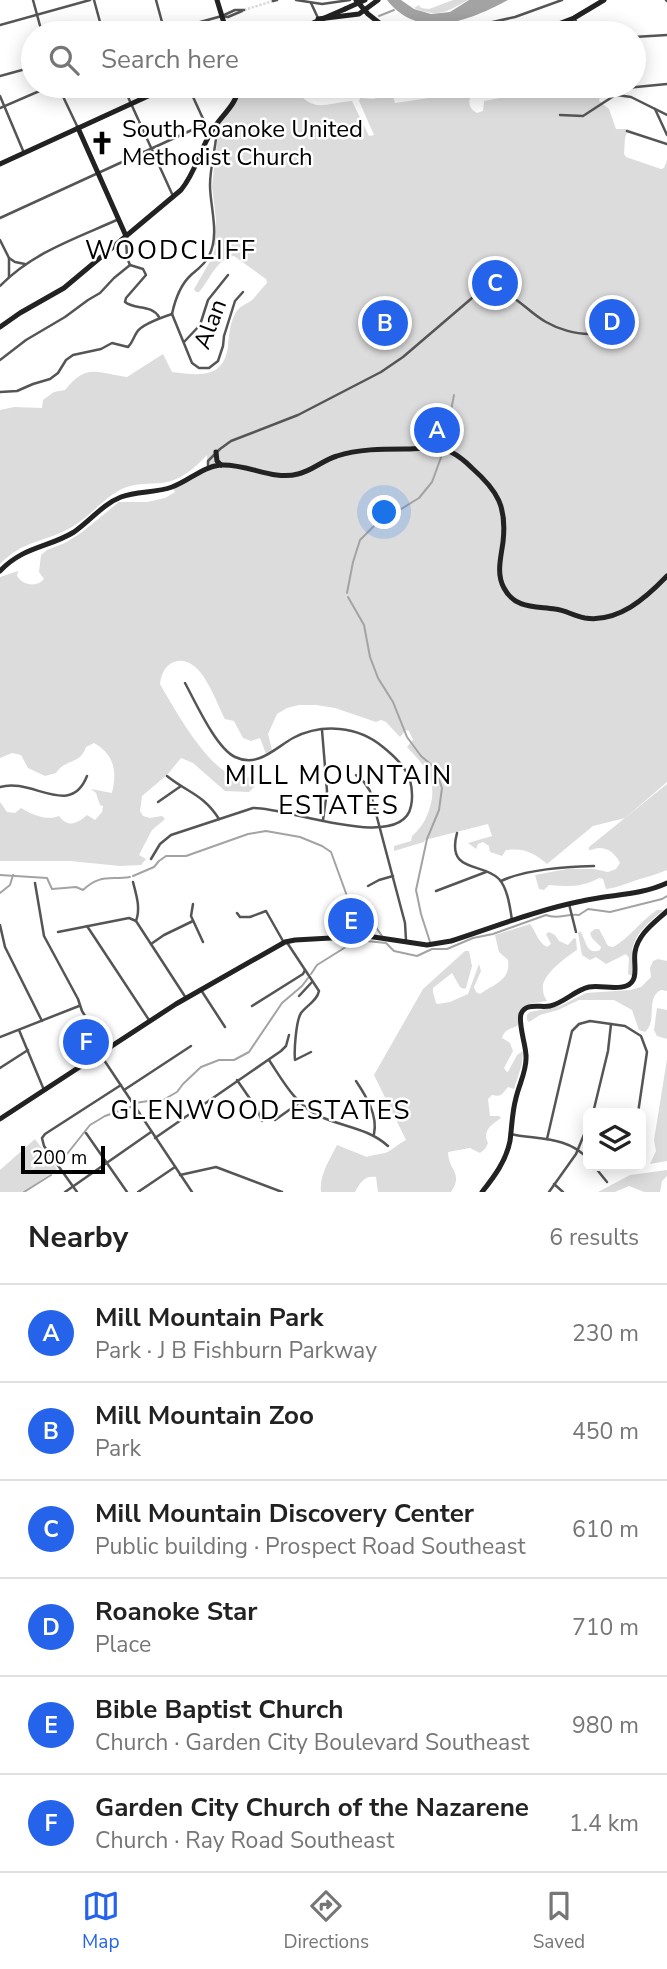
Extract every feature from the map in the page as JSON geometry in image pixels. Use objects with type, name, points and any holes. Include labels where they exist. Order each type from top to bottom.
[{"type":"street","points":[[33,0],[39,21]]},
{"type":"street","points":[[0,25],[92,0],[99,21]]},
{"type":"street","points":[[156,0],[160,21]]},
{"type":"street","points":[[217,0],[223,21]]},
{"type":"street","points":[[296,0],[311,3],[350,0]]},
{"type":"street","points":[[356,0],[377,21]]},
{"type":"street","points":[[314,21],[365,0]]},
{"type":"street","points":[[502,21],[562,0]]},
{"type":"street","points":[[567,21],[604,0]]},
{"type":"street","points":[[318,19],[359,14],[377,1]]},
{"type":"street","points":[[311,3],[318,19]]},
{"type":"street","points":[[205,21],[235,10],[244,10],[222,16]]},
{"type":"street","points":[[646,36],[667,35]]},
{"type":"street","points":[[0,76],[21,70]]},
{"type":"street","points":[[646,86],[667,84]]},
{"type":"street","points":[[0,96],[2,107],[24,153]]},
{"type":"street","points":[[2,107],[23,98]]},
{"type":"street","points":[[64,98],[126,236],[130,265],[145,270],[146,275],[125,302],[152,310],[159,317]]},
{"type":"street","points":[[128,98],[173,197]]},
{"type":"street","points":[[0,164],[144,98]]},
{"type":"street","points":[[193,98],[210,134]]},
{"type":"street","points":[[0,327],[59,292],[173,197],[191,177],[210,134],[236,98]]},
{"type":"street","points":[[560,115],[583,116],[611,98]]},
{"type":"street","points":[[630,98],[667,115]]},
{"type":"street","points":[[655,109],[667,135]]},
{"type":"street","points":[[0,218],[205,124]]},
{"type":"street","points":[[217,124],[210,184],[214,219],[212,247],[201,268],[188,277],[176,298],[172,314],[184,342],[200,326],[208,300],[228,275]]},
{"type":"street","points":[[628,131],[667,144]]},
{"type":"street","points":[[0,286],[25,264],[119,219]]},
{"type":"street","points":[[0,240],[9,258],[9,277]]},
{"type":"street","points":[[9,258],[25,264]]},
{"type":"street","points":[[0,360],[32,336],[100,293],[130,265]]},
{"type":"street","points":[[208,468],[208,461],[216,452],[237,438],[298,415],[381,372],[476,295],[491,291],[500,292],[514,297],[547,323],[589,334]]},
{"type":"street","name":"Alan","points":[[184,342],[196,367],[209,368],[218,361],[235,301],[243,292]]},
{"type":"street","points":[[0,392],[20,390],[53,377],[66,360],[77,353],[101,349],[112,343],[128,347],[138,330],[159,317],[172,314]]},
{"type":"street","points":[[0,570],[24,552],[69,535],[118,498],[176,486],[208,468],[221,465],[241,467],[288,476],[307,471],[344,454],[388,448],[442,449],[454,453],[487,481],[498,497],[504,522],[500,579],[507,593],[518,603],[532,608],[559,609],[585,618],[603,617],[634,605],[667,576]]},
{"type":"street","points":[[216,452],[221,465]]},
{"type":"street","points":[[151,859],[167,838],[257,807],[357,827],[380,828],[400,823],[408,815],[412,803],[407,772],[393,756],[370,737],[348,730],[322,730],[298,736],[261,758],[242,759],[232,755],[220,745],[186,683]]},
{"type":"street","points":[[322,730],[327,791],[323,820]]},
{"type":"street","points":[[356,775],[370,791],[406,930],[405,942]]},
{"type":"street","points":[[0,787],[20,785],[67,796],[80,788],[87,776]]},
{"type":"street","points":[[167,776],[205,801],[219,818]]},
{"type":"street","points":[[158,802],[181,786]]},
{"type":"street","points":[[457,833],[456,848],[461,859],[469,866],[494,874],[501,881],[512,921]]},
{"type":"street","points":[[501,881],[558,867],[594,866]]},
{"type":"street","points":[[436,891],[486,872]]},
{"type":"street","points":[[368,886],[393,876]]},
{"type":"street","points":[[132,882],[137,903],[136,921]]},
{"type":"street","points":[[35,883],[44,936],[79,1006],[107,1050]]},
{"type":"street","points":[[0,1119],[186,998],[285,942],[361,936],[439,943],[569,904],[642,892],[667,883]]},
{"type":"street","points":[[193,904],[193,921],[203,942]]},
{"type":"street","points":[[569,904],[576,932]]},
{"type":"street","points":[[237,913],[246,918],[266,911],[318,989],[319,995],[298,1019],[295,1060],[311,1052]]},
{"type":"street","points":[[482,1192],[499,1169],[508,1147],[514,1106],[526,1064],[520,1018],[522,1012],[529,1007],[553,1005],[583,989],[631,984],[635,976],[634,956],[638,942],[649,927],[667,911]]},
{"type":"street","points":[[58,932],[129,918],[136,921],[186,998]]},
{"type":"street","points":[[151,944],[193,921]]},
{"type":"street","points":[[0,925],[5,947],[42,1021]]},
{"type":"street","points":[[87,926],[150,1021]]},
{"type":"street","points":[[252,1006],[305,971]]},
{"type":"street","points":[[299,996],[312,982]]},
{"type":"street","points":[[201,990],[225,1027]]},
{"type":"street","points":[[0,1037],[79,1006]]},
{"type":"street","points":[[547,1139],[572,1031],[575,1026],[586,1021],[625,1026],[645,1043],[647,1055],[639,1108]]},
{"type":"street","points":[[594,1108],[608,1051],[611,1024]]},
{"type":"street","points":[[19,1030],[44,1090]]},
{"type":"street","points":[[155,1138],[284,1049],[289,1035]]},
{"type":"street","points":[[124,1090],[191,1046]]},
{"type":"street","points":[[0,1068],[27,1050]]},
{"type":"street","points":[[100,1054],[192,1192]]},
{"type":"street","points":[[269,1060],[299,1103],[320,1116],[374,1134],[388,1146]]},
{"type":"street","points":[[237,1080],[262,1121]]},
{"type":"street","points":[[356,1081],[373,1115],[374,1134]]},
{"type":"street","points":[[77,1192],[42,1140],[45,1134],[121,1085]]},
{"type":"street","points":[[275,1120],[299,1103]]},
{"type":"street","points":[[65,1192],[151,1132]]},
{"type":"street","points":[[86,1133],[127,1192]]},
{"type":"street","points":[[510,1134],[563,1142],[583,1154]]},
{"type":"street","points":[[549,1192],[583,1137]]},
{"type":"street","points":[[138,1192],[175,1167]]},
{"type":"street","points":[[180,1175],[216,1167],[282,1192]]},
{"type":"street","points":[[598,1171],[607,1182]]},
{"type":"street","points":[[554,1184],[563,1192]]},
{"type":"shaded area","points":[[387,0],[401,0],[414,9],[431,14],[450,12],[469,0],[508,0],[477,15],[456,21],[418,21],[400,13]]},
{"type":"shaded area","points":[[453,0],[468,0],[454,8],[436,13],[414,8],[419,5],[429,9]]},
{"type":"shaded area","points":[[304,98],[320,105],[352,101],[369,136],[374,135],[360,98],[393,98],[395,103],[429,98],[470,98],[469,104],[477,113],[483,111],[484,101],[500,98],[600,98],[599,101],[609,109],[616,129],[628,129],[625,138],[626,157],[661,169],[667,160],[667,782],[625,818],[593,826],[547,864],[523,850],[506,850],[502,856],[490,852],[489,846],[483,842],[478,844],[476,849],[468,843],[492,836],[488,824],[394,851],[394,846],[411,841],[425,820],[432,797],[428,774],[407,747],[413,740],[409,731],[406,730],[400,737],[381,720],[376,722],[335,708],[299,705],[277,714],[268,734],[272,750],[266,754],[260,738],[251,741],[243,738],[234,721],[225,719],[200,671],[184,661],[168,665],[160,684],[191,734],[211,759],[231,775],[253,778],[255,786],[249,792],[225,791],[193,763],[181,758],[167,775],[142,796],[140,811],[143,816],[162,816],[165,819],[152,830],[139,855],[146,859],[141,865],[0,861],[0,802],[7,812],[15,813],[21,808],[44,818],[59,816],[69,823],[87,815],[95,820],[102,812],[103,806],[91,789],[112,793],[114,771],[106,753],[94,743],[86,747],[80,757],[64,765],[56,773],[45,776],[28,768],[21,755],[12,753],[0,758],[0,577],[18,571],[17,576],[26,583],[41,582],[44,579],[39,572],[41,555],[47,550],[81,533],[119,502],[147,502],[165,498],[175,492],[173,488],[208,468],[207,455],[175,480],[124,488],[72,527],[17,550],[0,564],[0,410],[14,407],[42,408],[43,400],[54,392],[65,390],[86,373],[100,372],[127,377],[163,354],[172,372],[208,373],[221,365],[235,314],[267,283],[266,279],[234,256],[222,261],[199,292],[194,289],[216,246],[212,186],[219,125],[238,99]]},
{"type":"shaded area","points":[[667,784],[667,870],[606,889],[603,879],[599,878],[581,885],[549,885],[544,890],[539,889],[535,875],[567,869],[608,872],[616,869],[620,863],[612,852],[603,848],[589,850],[589,847]]},
{"type":"shaded area","points":[[657,910],[664,910],[644,928],[633,945],[632,976],[628,974],[629,958],[626,954],[606,964],[596,957],[590,960],[582,955],[578,933],[580,931],[592,951],[600,950],[601,947],[590,933],[595,929],[599,929],[608,946],[613,947]]},
{"type":"shaded area","points":[[530,924],[539,940],[547,947],[551,944],[546,934],[549,932],[568,945],[576,939],[577,950],[555,967],[546,979],[543,991],[547,1001],[523,1007],[518,1025],[503,1035],[502,1038],[510,1043],[513,1051],[504,1068],[508,1072],[517,1055],[523,1051],[522,1064],[514,1089],[508,1087],[501,1095],[492,1095],[488,1099],[490,1116],[501,1118],[487,1132],[488,1143],[485,1149],[480,1153],[470,1148],[448,1152],[456,1176],[451,1192],[378,1192],[376,1177],[368,1177],[355,1192],[321,1192],[323,1173],[337,1145],[367,1157],[387,1152],[406,1140],[374,1075],[423,989],[465,951],[469,951],[472,966],[466,988],[460,987],[452,973],[433,988],[433,992],[438,1004],[468,994],[479,964],[481,971],[474,987],[480,994],[500,981],[507,972],[508,960],[499,952],[495,935]]},
{"type":"shaded area","points":[[653,961],[667,961],[667,991],[661,990],[656,994],[652,1004],[651,1022],[645,1032],[639,1030],[632,1010],[614,1000],[579,1000],[529,1022],[527,1020],[530,1012],[560,1006],[586,993],[641,987],[651,977],[650,968]]},
{"type":"shaded area","points":[[657,1008],[667,1010],[667,1039],[657,1036],[654,1030]]},
{"type":"shaded area","points":[[667,1059],[667,1161],[650,1164],[656,1151],[654,1140]]},
{"type":"shaded area","points":[[35,1139],[57,1169],[24,1192],[0,1192],[0,1170]]},
{"type":"shaded area","points":[[667,1170],[660,1192],[644,1192],[629,1186],[615,1192],[598,1192],[630,1175]]},
{"type":"waterway","points":[[379,16],[394,10]]},
{"type":"waterway","points":[[444,447],[454,395]]},
{"type":"waterway","points":[[347,593],[360,540],[375,525],[419,498],[432,482],[443,452]]},
{"type":"waterway","points":[[348,597],[364,625],[370,657],[378,678],[393,702],[407,737],[421,756],[435,768],[442,788],[439,810],[427,839],[416,890],[430,942]]},
{"type":"waterway","points":[[133,876],[154,867],[166,856],[186,856],[248,834],[266,831],[300,837],[331,852],[351,907],[366,913],[382,936]]},
{"type":"waterway","points":[[0,875],[47,878],[52,889],[76,887],[83,890],[100,880],[130,877]]},
{"type":"waterway","points":[[0,893],[10,885],[13,875]]},
{"type":"waterway","points":[[311,974],[317,965],[357,940],[386,943],[394,951],[417,956],[432,949],[447,949],[546,915],[579,915],[588,909],[610,912],[667,896]]},
{"type":"waterway","points":[[135,1103],[163,1100],[177,1092],[201,1067],[219,1060],[234,1060],[249,1052],[282,1003],[308,978]]},
{"type":"waterway","points":[[63,1159],[90,1125],[105,1116],[131,1107]]},
{"type":"waterway","points":[[24,1192],[51,1175]]},
{"type":"tunnel","points":[[244,10],[273,1]]},
{"type":"place","name":"South Roanoke United Methodist Church","points":[[102,143]]},
{"type":"place","name":"Mill Mountain Discovery Center","points":[[495,283]]},
{"type":"place","name":"Roanoke Star","points":[[612,322]]},
{"type":"place","name":"Mill Mountain Zoo","points":[[385,323]]},
{"type":"place","name":"Mill Mountain Park","points":[[437,430]]},
{"type":"place","name":"Bible Baptist Church","points":[[351,921]]},
{"type":"place","name":"Garden City Church of the Nazarene","points":[[86,1042]]},
{"type":"district","name":"WOODCLIFF","points":[[171,250]]},
{"type":"district","name":"MILL MOUNTAIN ESTATES","points":[[339,790]]},
{"type":"district","name":"GLENWOOD ESTATES","points":[[261,1110]]}]
